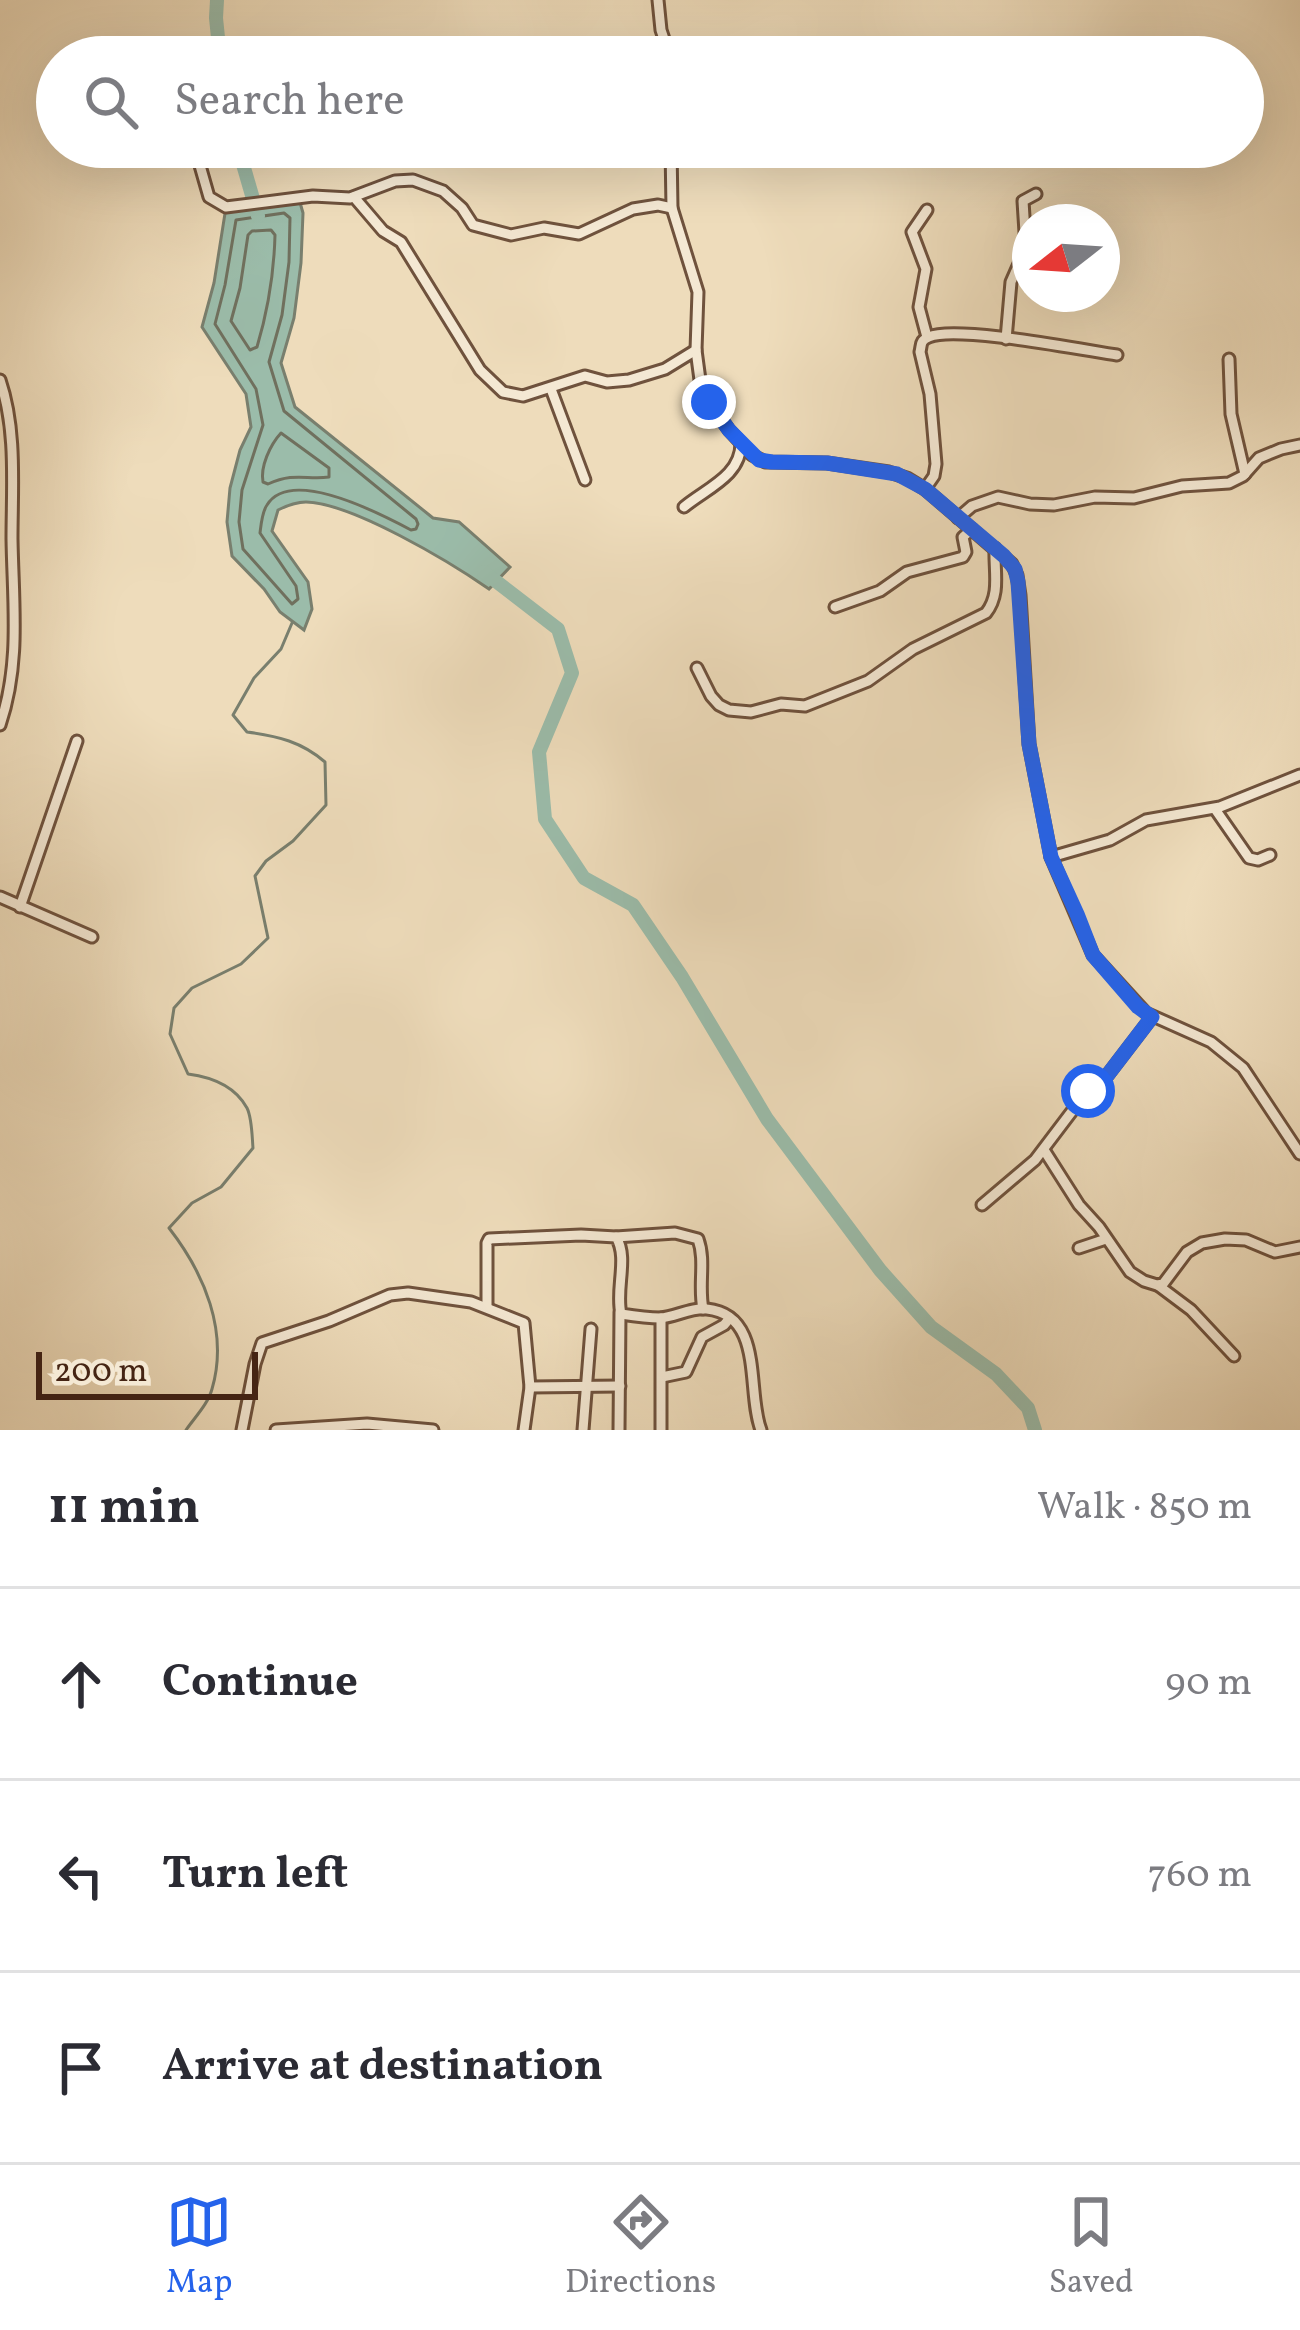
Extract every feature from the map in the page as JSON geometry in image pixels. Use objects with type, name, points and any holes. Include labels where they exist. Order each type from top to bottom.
[{"type":"street","points":[[658,0],[662,36]]},
{"type":"street","points":[[201,168],[209,197],[226,207],[321,196],[342,199],[413,180],[443,191],[473,225],[511,235],[544,228],[579,234],[633,209],[672,208]]},
{"type":"street","points":[[671,168],[672,208],[696,281],[696,350],[709,402],[752,455],[765,462],[827,463],[889,472],[925,489],[1012,564],[1018,582],[1029,744],[1051,857],[1093,955],[1138,1007],[1211,1042],[1243,1068],[1300,1154]]},
{"type":"street","points":[[1006,339],[1011,282],[1026,248],[1023,201],[1036,194]]},
{"type":"street","points":[[354,197],[383,231],[401,242],[486,378],[503,392],[513,395],[551,389],[585,376],[618,382],[665,370],[696,350]]},
{"type":"street","points":[[926,210],[912,232],[926,269],[920,307],[927,338]]},
{"type":"street","points":[[925,489],[936,464],[930,394],[920,352],[927,338],[945,334],[1006,339],[1117,355]]},
{"type":"street","points":[[1229,358],[1231,414],[1245,474]]},
{"type":"street","points":[[0,380],[10,429],[16,640],[10,695],[0,725]]},
{"type":"street","points":[[551,389],[585,480]]},
{"type":"street","points":[[684,507],[732,472],[741,443]]},
{"type":"street","points":[[958,518],[980,502],[998,497],[1054,506],[1095,497],[1134,498],[1182,486],[1219,485],[1245,474],[1259,458],[1300,445]]},
{"type":"street","points":[[835,607],[880,591],[908,572],[963,557],[963,537],[972,530]]},
{"type":"street","points":[[697,668],[719,705],[740,713],[782,704],[805,706],[843,692],[883,673],[913,649],[986,613],[997,586],[994,548]]},
{"type":"street","points":[[20,907],[77,741]]},
{"type":"street","points":[[1051,857],[1111,839],[1146,820],[1214,809],[1300,775]]},
{"type":"street","points":[[1214,809],[1249,858],[1270,855]]},
{"type":"street","points":[[0,897],[92,938]]},
{"type":"street","points":[[982,1205],[1044,1150],[1152,1017]]},
{"type":"street","points":[[1044,1150],[1130,1272],[1191,1310],[1234,1356]]},
{"type":"street","points":[[487,1307],[490,1239],[675,1233],[698,1239],[703,1309]]},
{"type":"street","points":[[616,1237],[622,1248],[619,1430]]},
{"type":"street","points":[[1079,1248],[1106,1239]]},
{"type":"street","points":[[1159,1286],[1187,1252],[1202,1243],[1246,1240],[1279,1252],[1300,1246]]},
{"type":"street","points":[[242,1430],[258,1350],[266,1340],[408,1292],[487,1307],[526,1325],[530,1387],[524,1430]]},
{"type":"street","points":[[620,1312],[661,1318],[703,1309],[741,1327],[760,1430]]},
{"type":"street","points":[[661,1318],[661,1430]]},
{"type":"street","points":[[662,1377],[686,1372],[702,1337],[730,1318]]},
{"type":"street","points":[[584,1430],[590,1329]]},
{"type":"street","points":[[530,1387],[620,1386]]},
{"type":"street","points":[[277,1430],[368,1424],[433,1430]]},
{"type":"water","points":[[299,199],[301,263],[294,318],[281,363],[295,407],[433,518],[459,522],[510,567],[489,589],[374,523],[325,505],[295,503],[278,510],[272,531],[308,582],[312,609],[304,630],[280,612],[232,556],[227,522],[230,488],[251,427],[246,394],[202,327],[226,207]]},
{"type":"waterway","points":[[217,0],[218,36]]},
{"type":"waterway","points":[[244,168],[258,216]]},
{"type":"waterway","points":[[484,572],[558,629],[572,673],[539,752],[545,819],[584,878],[633,905],[767,1119],[880,1270],[931,1327],[996,1374],[1028,1408],[1035,1430]]},
{"type":"waterway","points":[[186,1430],[210,1395],[217,1346],[202,1283],[169,1228],[192,1203],[221,1187],[253,1148],[250,1117],[242,1100],[222,1084],[188,1074],[170,1034],[174,1008],[192,988],[241,964],[268,938],[255,876],[326,805],[325,762],[289,741],[247,732],[233,715],[254,678],[281,649],[292,623]]},
{"type":"route","points":[[709,402],[759,460],[855,466],[917,483],[1015,569],[1029,744],[1051,857],[1093,955],[1152,1017],[1103,1081],[1088,1091]]}]
